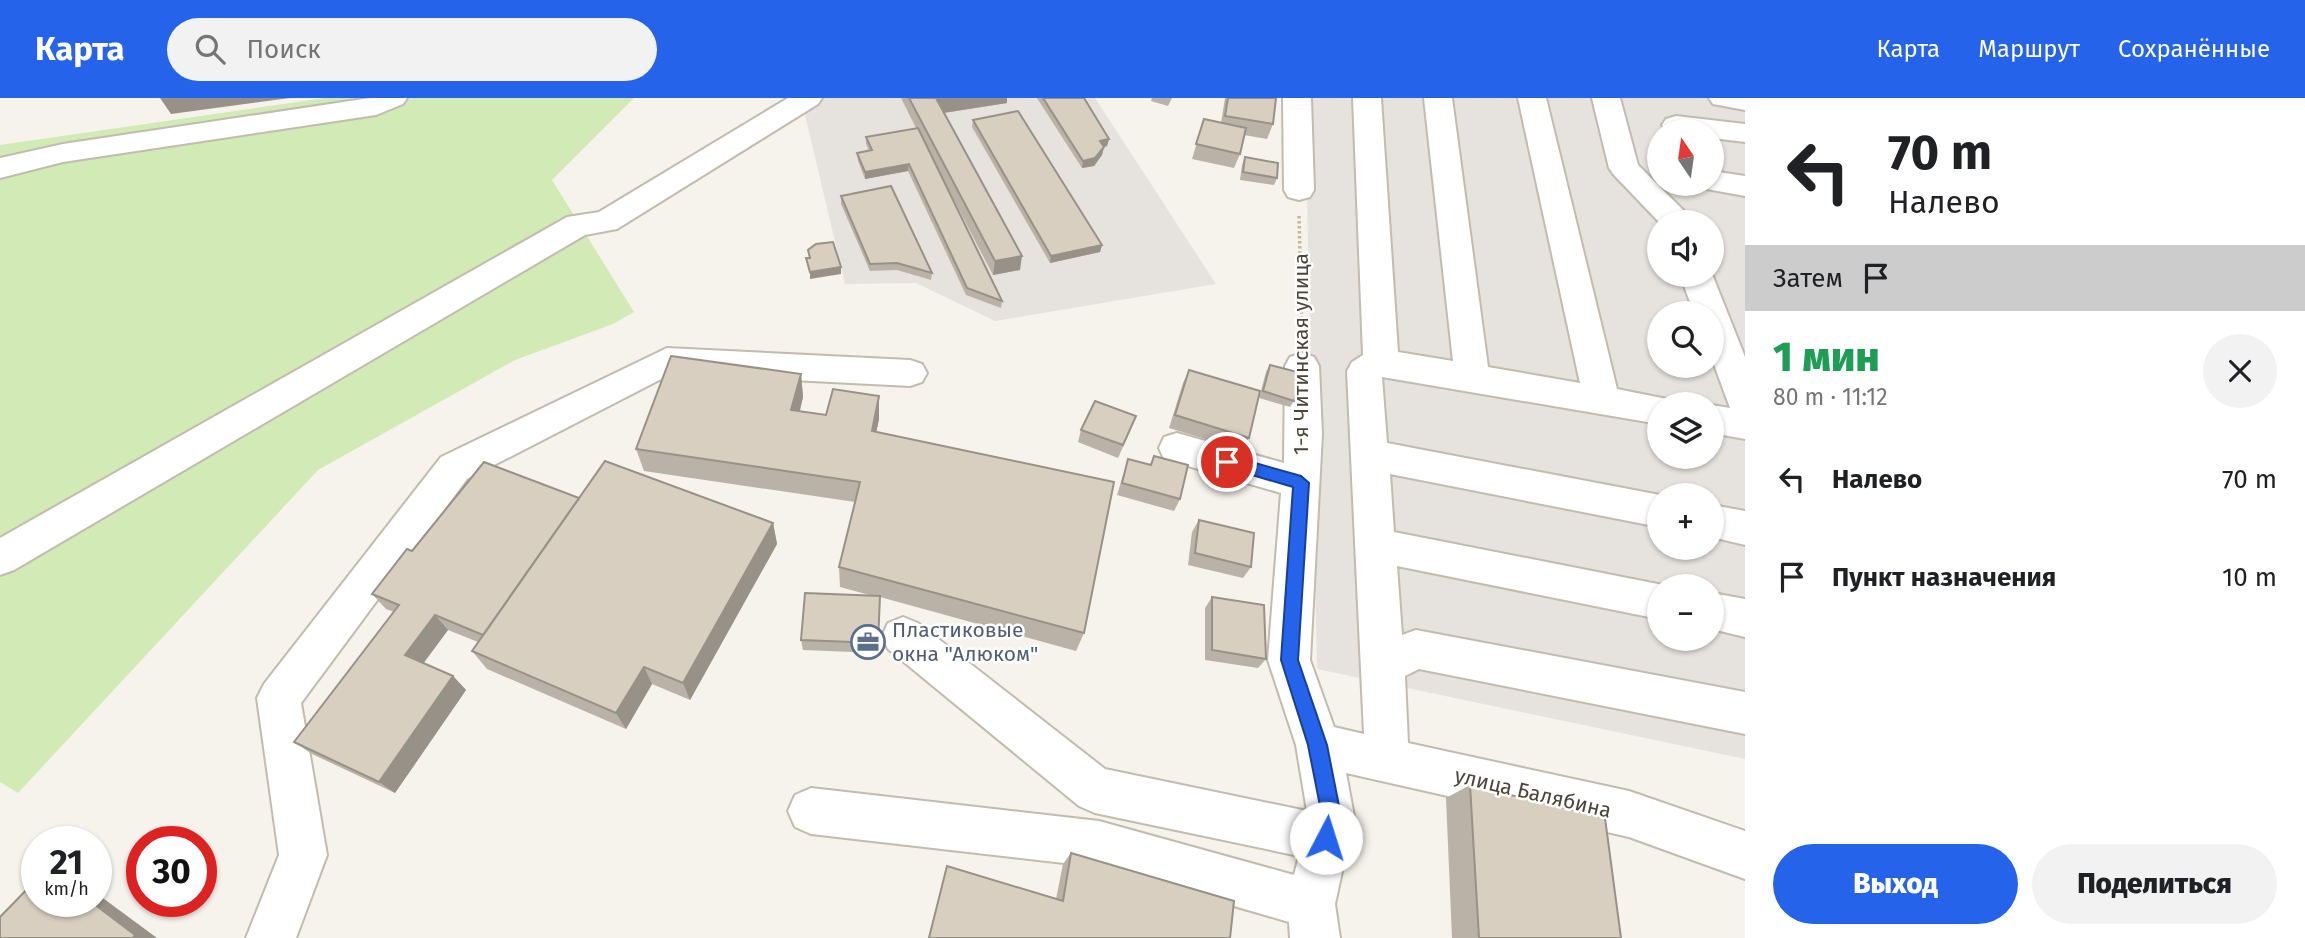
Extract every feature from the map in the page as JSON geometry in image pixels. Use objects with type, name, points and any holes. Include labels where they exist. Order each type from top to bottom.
[{"type":"street","points":[[0,167],[63,153],[376,106],[393,98]]},
{"type":"street","points":[[0,558],[578,225],[606,222],[808,98]]},
{"type":"street","points":[[1297,98],[1299,190]]},
{"type":"street","points":[[1367,98],[1381,362]]},
{"type":"street","points":[[1438,98],[1472,377]]},
{"type":"street","points":[[1532,98],[1602,400]]},
{"type":"street","points":[[1606,98],[1624,168],[1664,210]]},
{"type":"street","points":[[1723,98],[1745,101]]},
{"type":"street","points":[[1724,131],[1745,133]]},
{"type":"street","points":[[1624,168],[1647,171]]},
{"type":"street","points":[[1724,183],[1745,186]]},
{"type":"street","points":[[1724,348],[1745,403]]},
{"type":"street","points":[[271,938],[303,855],[279,698],[454,468],[667,361],[911,373]]},
{"type":"street","points":[[1385,760],[1387,718],[1364,372],[1381,362],[1647,408]]},
{"type":"street","name":"1-я Читинская улица","points":[[1303,366],[1304,433],[1289,660],[1318,745],[1331,816],[1313,921]]},
{"type":"street","points":[[1724,421],[1745,425]]},
{"type":"street","points":[[1177,448],[1301,483]]},
{"type":"street","points":[[1370,455],[1647,509]]},
{"type":"street","points":[[1724,524],[1745,528]]},
{"type":"street","points":[[1376,545],[1647,599]]},
{"type":"street","points":[[1724,614],[1745,618]]},
{"type":"street","points":[[903,636],[1095,790],[1326,838]]},
{"type":"street","points":[[1384,666],[1416,649],[1745,713]]},
{"type":"street","name":"улица Балябина","points":[[1318,745],[1629,814],[1745,855]]},
{"type":"street","points":[[811,811],[1099,844],[1313,921]]},
{"type":"path","name":"1-я Читинская улица","points":[[1299,190],[1303,366]]},
{"type":"shaded area","points":[[801,98],[1095,98],[1216,284],[995,321],[916,283],[845,284]]},
{"type":"shaded area","points":[[1305,98],[1745,98],[1745,759],[1317,669]]},
{"type":"green space","points":[[325,98],[634,98],[552,180],[634,312],[613,324],[515,360],[318,470],[18,793],[0,782],[0,145]]},
{"type":"building","points":[[909,98],[949,98],[937,100],[1022,256],[995,261]]},
{"type":"building","points":[[1043,98],[1084,98],[1109,139],[1100,141],[1104,147],[1095,158],[1083,161]]},
{"type":"building","points":[[1228,98],[1276,98],[1273,124],[1225,116]]},
{"type":"building","points":[[1018,111],[1102,245],[1051,256],[973,120]]},
{"type":"building","points":[[1204,119],[1246,128],[1240,154],[1196,144]]},
{"type":"building","points":[[918,128],[1002,301],[967,288],[909,164],[865,172],[857,153],[872,150],[866,137]]},
{"type":"building","points":[[1245,157],[1278,163],[1277,178],[1243,172]]},
{"type":"building","points":[[891,186],[932,273],[897,263],[870,264],[841,196]]},
{"type":"building","points":[[833,242],[841,267],[810,272],[806,258],[810,258],[808,250],[816,244]]},
{"type":"building","points":[[671,356],[801,374],[791,410],[826,415],[833,389],[879,396],[872,431],[1114,482],[1084,633],[839,567],[860,482],[636,449]]},
{"type":"building","points":[[1270,365],[1301,373],[1294,401],[1263,391]]},
{"type":"building","points":[[1189,370],[1260,391],[1249,438],[1175,415]]},
{"type":"building","points":[[1095,401],[1136,416],[1123,445],[1081,430]]},
{"type":"building","points":[[1154,456],[1188,465],[1180,499],[1122,483],[1128,459],[1151,465]]},
{"type":"building","points":[[605,461],[773,523],[683,683],[644,667],[616,713],[472,651]]},
{"type":"building","points":[[484,462],[579,498],[483,635],[435,615],[405,655],[453,676],[379,782],[294,742],[399,605],[372,594],[407,549],[412,551]]},
{"type":"building","points":[[1199,520],[1254,533],[1251,567],[1195,553]]},
{"type":"building","points":[[805,593],[880,596],[878,643],[801,640]]},
{"type":"building","points":[[1212,597],[1264,605],[1266,659],[1212,650]]},
{"type":"building","points":[[1470,785],[1605,818],[1621,938],[1479,938]]},
{"type":"building","points":[[1071,853],[1234,901],[1230,938],[929,938],[947,866],[1063,901]]},
{"type":"building","points":[[21,895],[21,917],[111,917],[135,935],[133,938],[0,938],[0,917]]},
{"type":"place","name":"Пластиковые окна \"Алюком\"","points":[[868,642]]},
{"type":"route","points":[[1227,462],[1301,483],[1289,660],[1318,745],[1331,816],[1326,838]]}]
